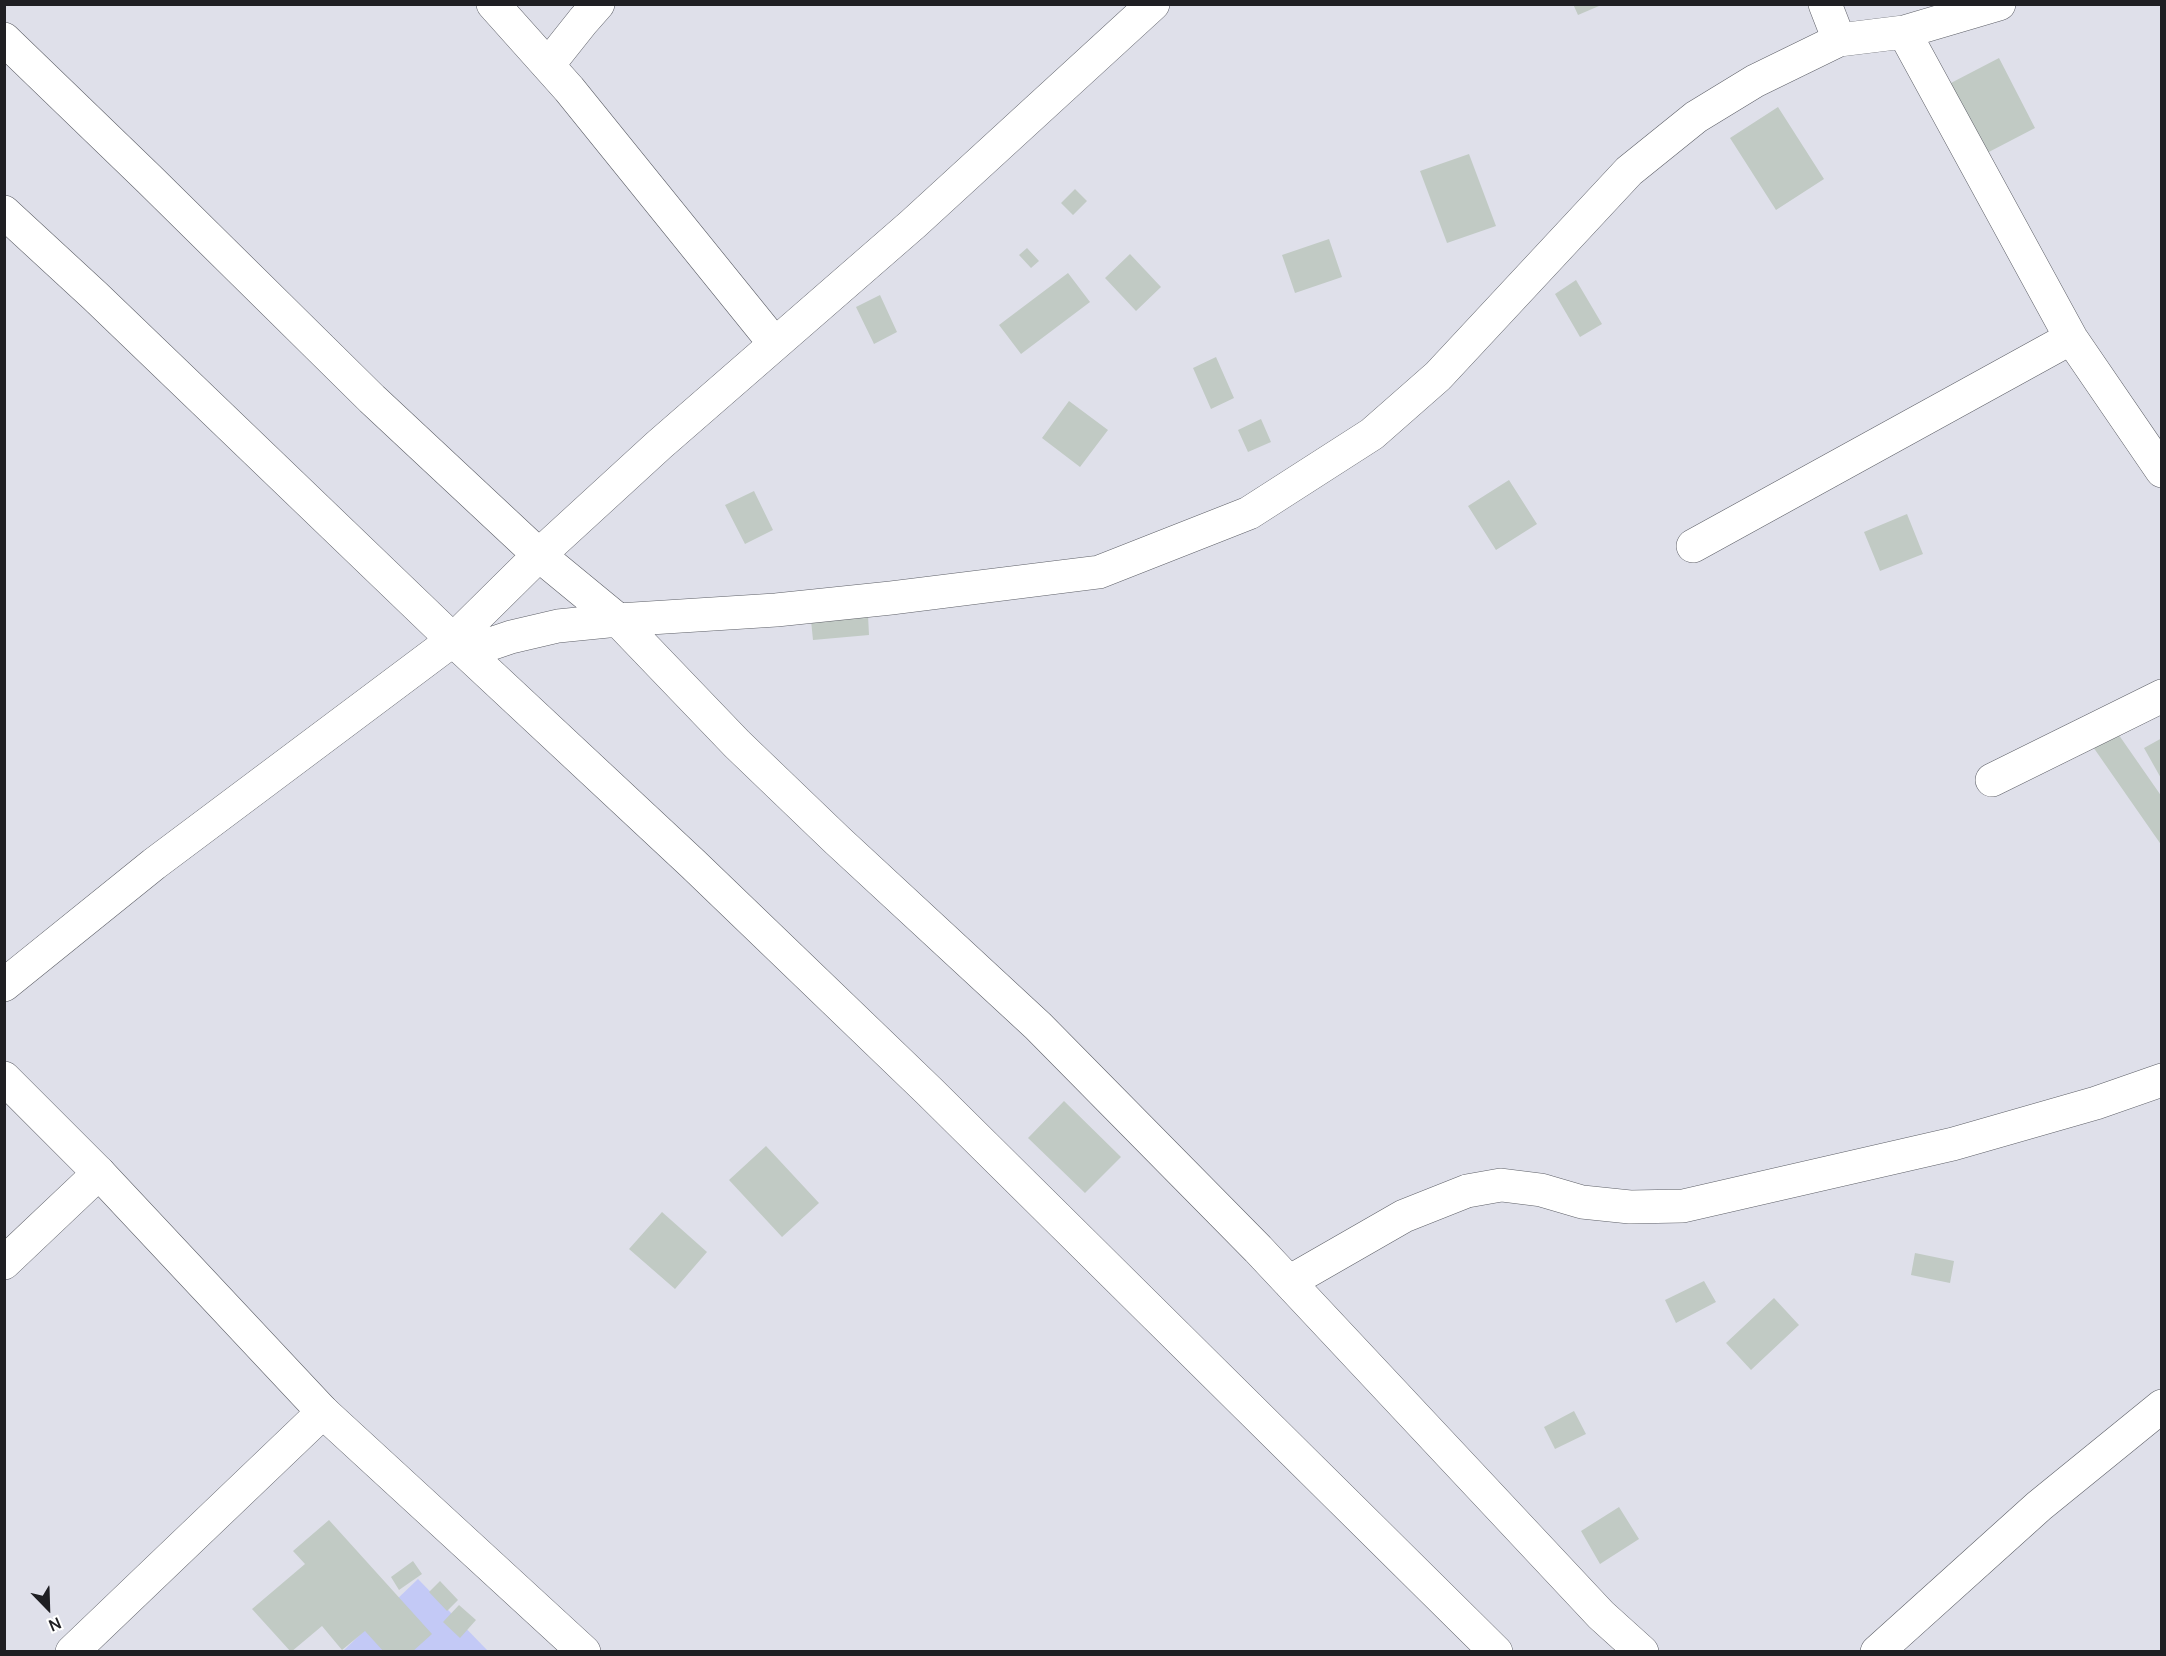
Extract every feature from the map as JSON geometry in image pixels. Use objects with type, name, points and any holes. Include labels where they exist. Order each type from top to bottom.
[{"type":"street","points":[[493,4],[548,65],[775,344]]},
{"type":"street","points":[[548,65],[598,4]]},
{"type":"street","points":[[4,985],[154,864],[460,646],[539,555],[659,445],[913,224],[1153,4]]},
{"type":"street","points":[[1825,4],[1839,40]]},
{"type":"street","points":[[460,646],[558,626],[776,610],[1099,572],[1249,513],[1372,434],[1430,384],[1629,171],[1696,117],[1755,81],[1839,40],[1904,32],[1999,4]]},
{"type":"street","points":[[1904,32],[2071,338],[2162,471]]},
{"type":"street","points":[[4,39],[372,399],[539,555],[618,620],[737,744],[1038,1026],[1289,1282],[1602,1615],[1642,1652]]},
{"type":"street","points":[[4,212],[104,304],[930,1092],[1497,1652]]},
{"type":"street","points":[[1693,546],[2071,338]]},
{"type":"street","points":[[1992,780],[2162,696]]},
{"type":"street","points":[[4,1078],[99,1173],[323,1412],[584,1652]]},
{"type":"street","points":[[1289,1282],[1404,1216],[1467,1191],[1501,1185],[1541,1190],[1582,1202],[1630,1208],[1683,1206],[1953,1144],[2096,1103],[2162,1080]]},
{"type":"street","points":[[4,1263],[99,1173]]},
{"type":"street","points":[[1877,1652],[2039,1506],[2162,1406]]},
{"type":"street","points":[[72,1652],[323,1412]]},
{"type":"shaded area","points":[[418,1579],[488,1651],[342,1652]]},
{"type":"building","points":[[1573,4],[1598,4],[1599,6],[1578,15]]},
{"type":"building","points":[[1999,58],[2035,128],[1985,154],[1949,84]]},
{"type":"building","points":[[1778,107],[1824,179],[1776,210],[1730,138]]},
{"type":"building","points":[[1469,154],[1496,226],[1447,243],[1420,171]]},
{"type":"building","points":[[1075,189],[1087,201],[1073,215],[1061,203]]},
{"type":"building","points":[[1329,239],[1342,277],[1295,293],[1282,255]]},
{"type":"building","points":[[1027,248],[1039,261],[1031,268],[1019,255]]},
{"type":"building","points":[[1130,254],[1161,287],[1136,311],[1105,278]]},
{"type":"building","points":[[1068,273],[1090,302],[1021,354],[999,325]]},
{"type":"building","points":[[1576,280],[1602,324],[1580,337],[1555,294]]},
{"type":"building","points":[[880,295],[897,332],[874,344],[856,307]]},
{"type":"building","points":[[1216,357],[1234,398],[1211,409],[1193,368]]},
{"type":"building","points":[[1069,401],[1108,430],[1080,467],[1042,438]]},
{"type":"building","points":[[1261,419],[1271,442],[1248,452],[1238,430]]},
{"type":"building","points":[[1509,480],[1537,524],[1496,550],[1468,506]]},
{"type":"building","points":[[754,491],[773,530],[745,544],[725,505]]},
{"type":"building","points":[[1907,514],[1923,554],[1880,571],[1864,532]]},
{"type":"building","points":[[868,615],[869,635],[813,640],[811,620]]},
{"type":"building","points":[[2114,728],[2162,797],[2162,846],[2091,744]]},
{"type":"building","points":[[2162,738],[2162,780],[2144,748]]},
{"type":"building","points":[[1064,1101],[1121,1157],[1085,1193],[1028,1138]]},
{"type":"building","points":[[766,1146],[819,1203],[782,1237],[729,1180]]},
{"type":"building","points":[[662,1212],[707,1252],[675,1289],[629,1249]]},
{"type":"building","points":[[1915,1253],[1954,1261],[1950,1283],[1911,1275]]},
{"type":"building","points":[[1704,1281],[1716,1302],[1676,1323],[1665,1300]]},
{"type":"building","points":[[1774,1298],[1799,1325],[1751,1370],[1726,1343]]},
{"type":"building","points":[[1574,1411],[1586,1434],[1555,1449],[1544,1427]]},
{"type":"building","points":[[1619,1507],[1639,1539],[1600,1564],[1581,1531]]},
{"type":"building","points":[[329,1520],[432,1634],[412,1652],[384,1652],[365,1631],[342,1650],[322,1626],[291,1652],[252,1609],[305,1564],[293,1551]]},
{"type":"building","points":[[413,1561],[422,1574],[399,1590],[391,1577]]},
{"type":"building","points":[[440,1581],[458,1600],[447,1611],[429,1592]]},
{"type":"building","points":[[459,1605],[476,1620],[460,1638],[443,1622]]}]
